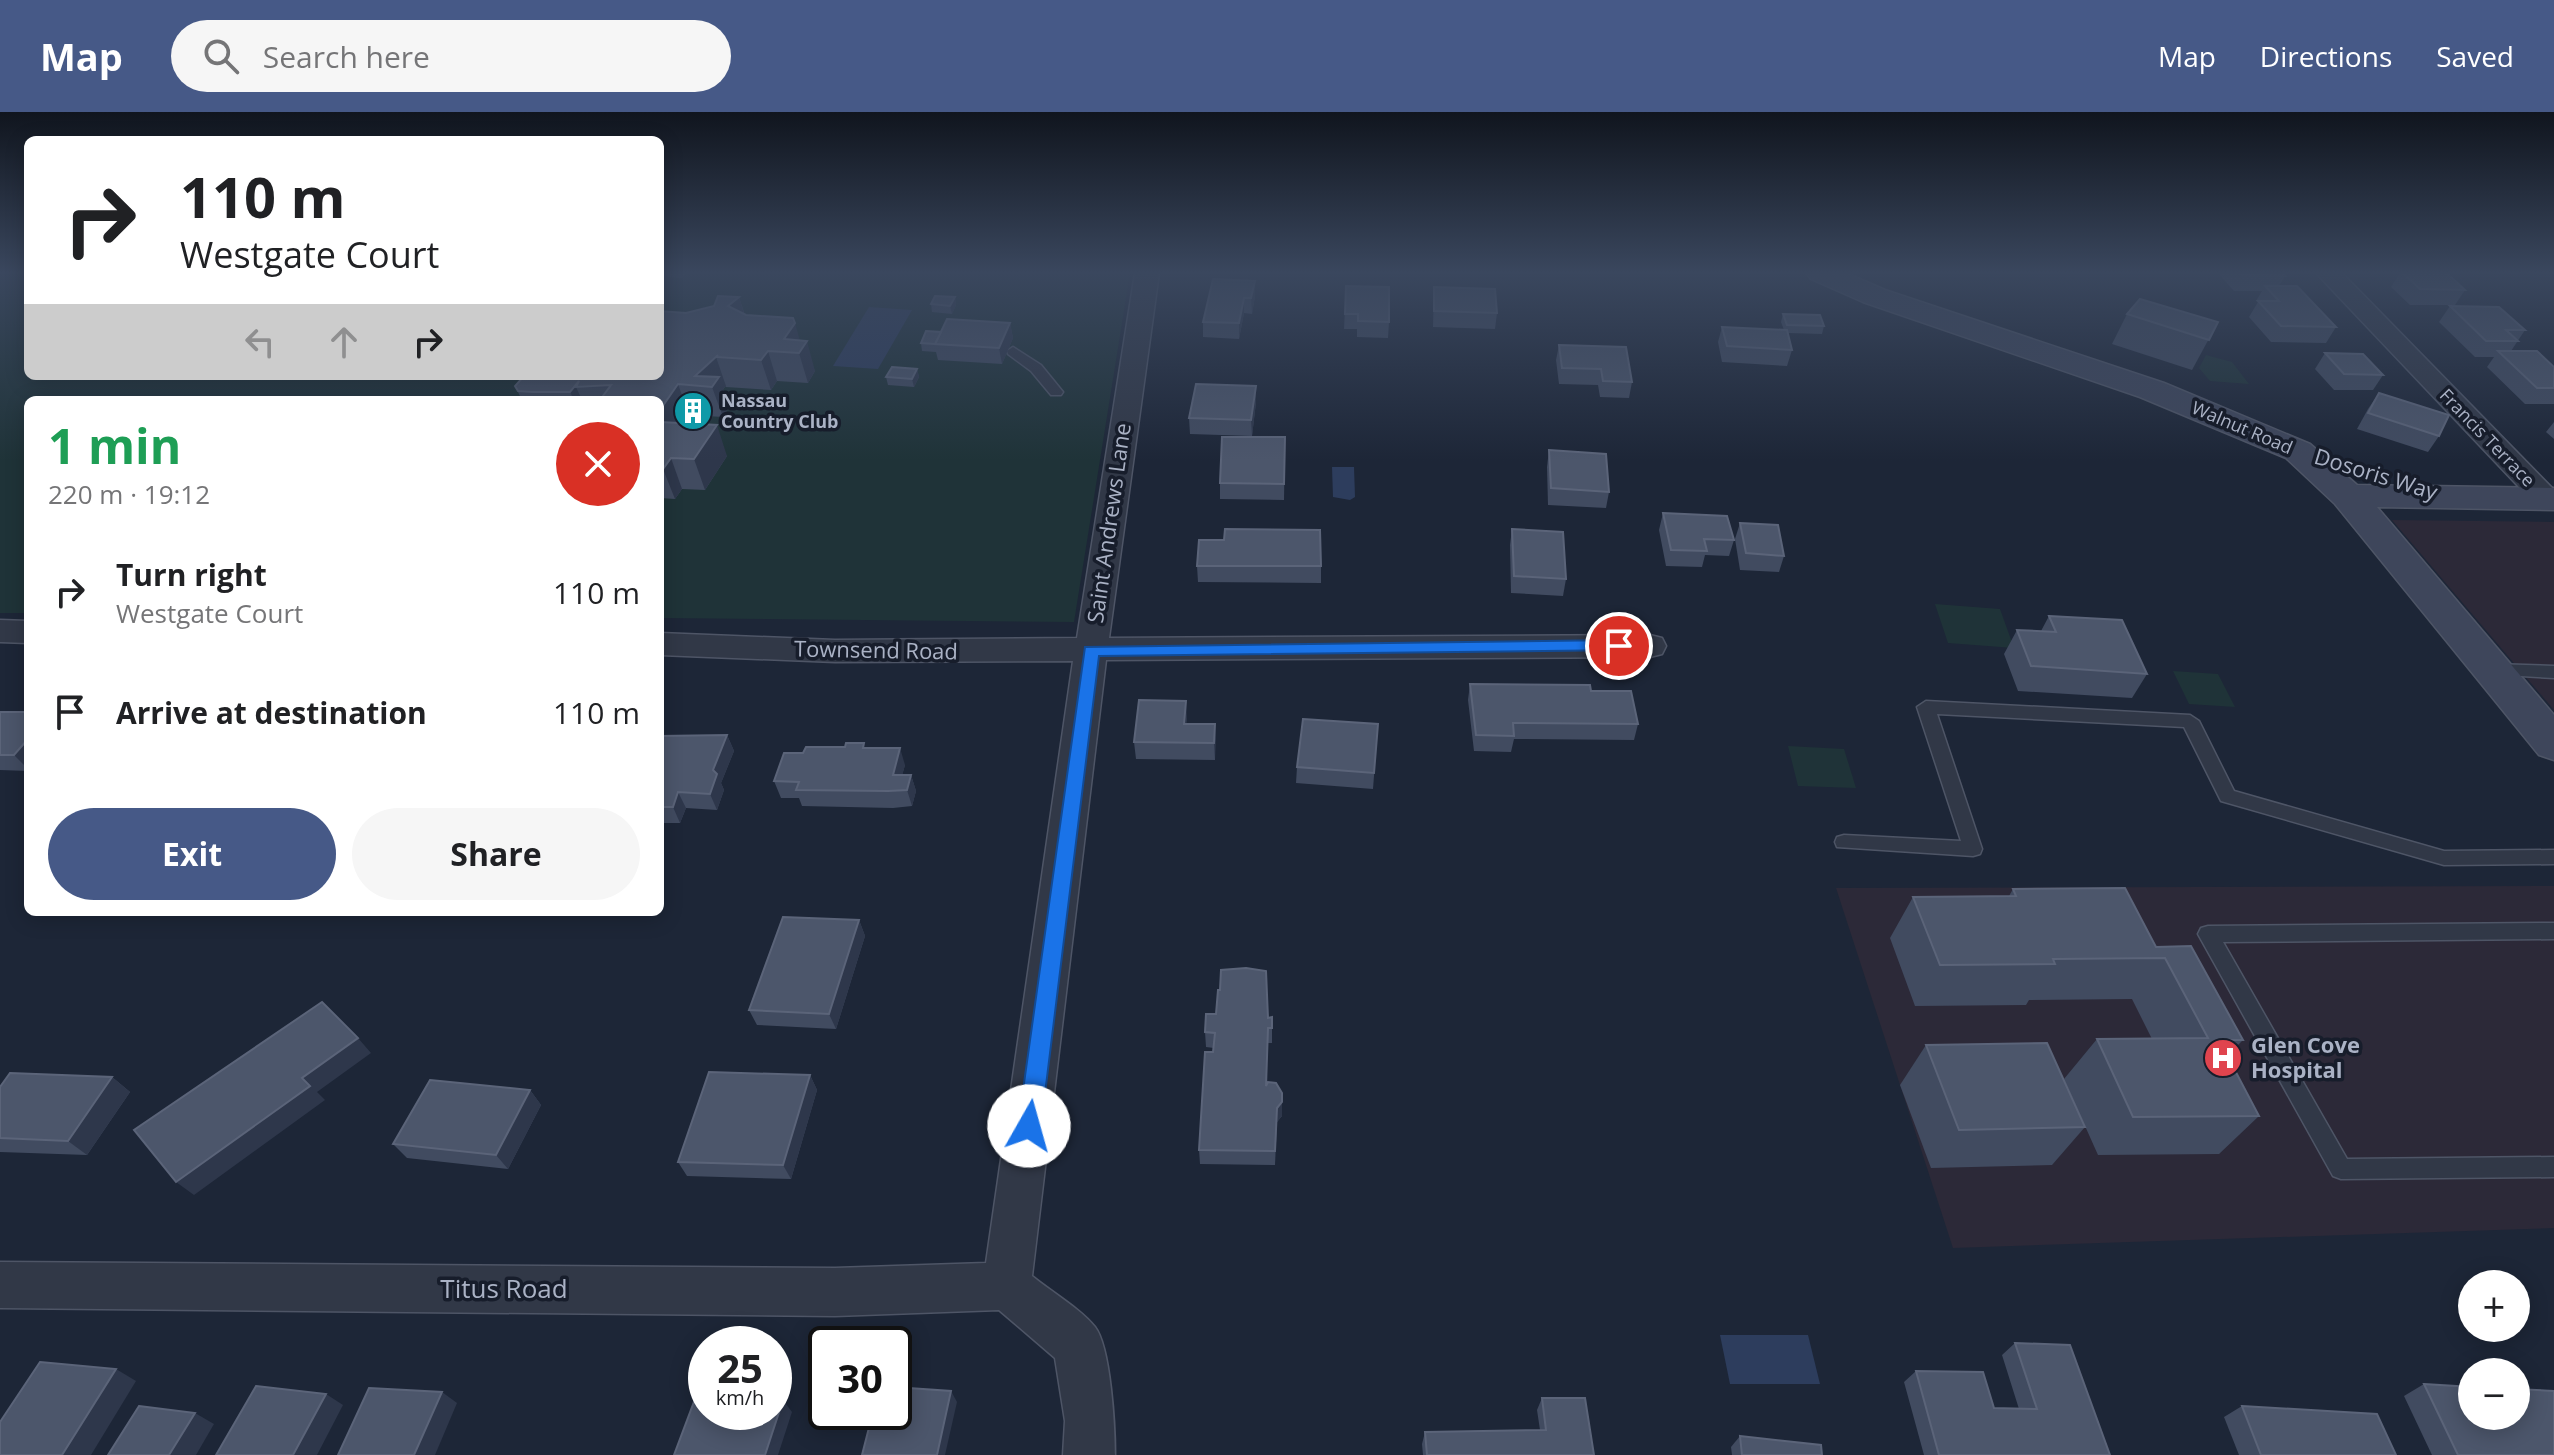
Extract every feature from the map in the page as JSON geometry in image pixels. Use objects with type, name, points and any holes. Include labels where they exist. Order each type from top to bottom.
[{"type":"street","name":"Saint Andrews Lane","points":[[1007,1286],[1091,651],[1138,336]]},
{"type":"street","name":"Walnut Road","points":[[1991,336],[2152,390],[2298,451],[2348,496],[2554,744]]},
{"type":"street","name":"Francis Terrace","points":[[2390,336],[2550,499]]},
{"type":"street","name":"Dosoris Way","points":[[2298,451],[2381,479],[2454,497]]},
{"type":"street","name":"Dosoris Way","points":[[2348,496],[2550,499]]},
{"type":"street","points":[[0,631],[24,632]]},
{"type":"street","name":"Townsend Road","points":[[664,644],[835,651],[1650,646]]},
{"type":"street","name":"Titus Road","points":[[0,1285],[835,1292],[1007,1286]]},
{"type":"street","points":[[1007,1286],[1078,1345],[1090,1421],[1089,1455]]},
{"type":"lane","points":[[1013,351],[1036,368],[1056,392]]},
{"type":"lane","points":[[2493,670],[2554,672]]},
{"type":"lane","points":[[1844,842],[1973,849],[1926,707],[2190,721],[2227,796],[2444,858],[2554,857]]},
{"type":"lane","points":[[2554,931],[2208,934],[2341,1169],[2554,1167]]},
{"type":"shaded area","points":[[2392,520],[2554,522],[2554,710]]},
{"type":"shaded area","name":"Glen Cove Hospital","points":[[2554,886],[2554,1228],[1953,1248],[1836,888]]},
{"type":"green space","name":"Nassau Country Club","points":[[0,336],[24,336],[24,380],[664,380],[664,336],[1120,336],[1074,622],[664,618],[664,396],[24,396],[24,613],[0,613]]},
{"type":"green space","points":[[2206,355],[2232,362],[2249,384],[2210,381],[2199,368]]},
{"type":"green space","points":[[1935,604],[2000,609],[2014,648],[1948,643]]},
{"type":"green space","points":[[2173,671],[2218,674],[2235,707],[2189,704]]},
{"type":"green space","points":[[1788,746],[1844,749],[1856,788],[1798,786]]},
{"type":"water","points":[[852,336],[897,336],[878,369],[833,366]]},
{"type":"water","points":[[1332,467],[1354,467],[1355,497],[1350,500],[1333,497]]},
{"type":"water","points":[[1720,1335],[1808,1335],[1820,1384],[1730,1384]]},
{"type":"building","points":[[664,336],[786,336],[784,339],[807,341],[799,353],[768,351],[761,360],[716,357],[718,355],[695,376],[719,377],[712,387],[678,384],[664,404],[664,396],[603,396],[611,385],[576,387],[579,381],[570,392],[518,391],[515,386],[520,380],[664,380]]},
{"type":"building","points":[[924,336],[939,336],[935,344],[921,343]]},
{"type":"building","points":[[939,336],[1004,336],[999,348],[935,344]]},
{"type":"building","points":[[1724,336],[1788,336],[1792,350],[1727,346]]},
{"type":"building","points":[[2481,336],[2512,336],[2518,341],[2486,341]]},
{"type":"building","points":[[1559,345],[1626,347],[1632,382],[1603,381],[1601,369],[1562,368]]},
{"type":"building","points":[[2498,351],[2537,351],[2554,367],[2554,388],[2537,388]]},
{"type":"building","points":[[2325,353],[2363,354],[2383,375],[2344,374]]},
{"type":"building","points":[[892,367],[917,369],[912,379],[886,377]]},
{"type":"building","points":[[1196,384],[1256,386],[1251,420],[1189,418]]},
{"type":"building","points":[[2379,393],[2449,415],[2439,436],[2368,413]]},
{"type":"building","points":[[664,422],[717,425],[694,459],[671,458],[664,468]]},
{"type":"building","points":[[1222,437],[1285,437],[1284,484],[1220,483]]},
{"type":"building","points":[[1549,450],[1606,454],[1609,492],[1551,488]]},
{"type":"building","points":[[1663,513],[1727,516],[1734,540],[1704,539],[1707,551],[1671,550]]},
{"type":"building","points":[[1740,523],[1778,525],[1784,556],[1746,553]]},
{"type":"building","points":[[1225,529],[1320,530],[1321,566],[1197,566],[1199,540],[1224,540]]},
{"type":"building","points":[[1512,529],[1563,532],[1566,579],[1514,576]]},
{"type":"building","points":[[2049,616],[2122,620],[2147,674],[2031,666],[2017,630],[2056,632]]},
{"type":"building","points":[[1470,684],[1590,685],[1591,691],[1631,691],[1638,724],[1513,723],[1514,736],[1476,735]]},
{"type":"building","points":[[1139,700],[1186,701],[1184,724],[1215,724],[1214,743],[1134,742]]},
{"type":"building","points":[[0,712],[24,712],[24,744],[14,755],[0,755]]},
{"type":"building","points":[[1303,719],[1378,724],[1374,773],[1297,767]]},
{"type":"building","points":[[727,735],[713,770],[717,774],[710,794],[678,792],[673,807],[664,807],[664,736]]},
{"type":"building","points":[[846,743],[864,743],[863,748],[900,748],[893,775],[911,775],[907,790],[796,790],[799,782],[774,781],[784,753],[803,753],[806,747],[845,747]]},
{"type":"building","points":[[2125,888],[2156,947],[2191,946],[2243,1040],[2219,1040],[2259,1116],[2133,1117],[2097,1039],[2208,1038],[2165,958],[2053,959],[2055,964],[1940,965],[1913,897],[2016,896],[2013,889]]},
{"type":"building","points":[[783,917],[859,920],[829,1014],[749,1010]]},
{"type":"building","points":[[1246,968],[1266,971],[1268,1018],[1272,1017],[1272,1028],[1268,1028],[1266,1086],[1268,1082],[1276,1083],[1282,1093],[1282,1102],[1277,1108],[1275,1151],[1199,1150],[1205,1052],[1213,1052],[1215,1033],[1205,1032],[1206,1014],[1216,1014],[1221,970]]},
{"type":"building","points":[[322,1002],[358,1038],[302,1078],[310,1086],[176,1182],[134,1130]]},
{"type":"building","points":[[2047,1043],[2085,1127],[1959,1130],[1926,1045]]},
{"type":"building","points":[[709,1072],[810,1075],[783,1165],[678,1162]]},
{"type":"building","points":[[10,1073],[112,1077],[68,1141],[0,1138],[0,1087]]},
{"type":"building","points":[[430,1080],[530,1090],[496,1155],[393,1144]]},
{"type":"building","points":[[2015,1343],[2070,1345],[2110,1455],[1939,1455],[1916,1371],[1983,1372],[1994,1408],[2037,1409]]},
{"type":"building","points":[[40,1362],[116,1369],[62,1455],[0,1455],[0,1422]]},
{"type":"building","points":[[2424,1384],[2458,1386],[2458,1430],[2530,1430],[2530,1390],[2554,1391],[2554,1455],[2458,1455]]},
{"type":"building","points":[[256,1386],[326,1394],[293,1455],[216,1455]]},
{"type":"building","points":[[369,1388],[442,1392],[414,1455],[338,1455]]},
{"type":"building","points":[[912,1388],[951,1391],[937,1455],[862,1455],[868,1430],[912,1430]]},
{"type":"building","points":[[1542,1398],[1585,1398],[1594,1455],[1427,1455],[1425,1432],[1546,1430]]},
{"type":"building","points":[[139,1406],[195,1413],[169,1455],[108,1455]]},
{"type":"building","points":[[2242,1406],[2377,1414],[2396,1455],[2261,1455]]},
{"type":"building","points":[[688,1418],[688,1430],[773,1430],[765,1455],[674,1455]]},
{"type":"building","points":[[1740,1436],[1821,1445],[1822,1455],[1742,1455]]},
{"type":"place","name":"Nassau Country Club","points":[[693,411]]},
{"type":"place","name":"Glen Cove Hospital","points":[[2223,1058]]},
{"type":"route","points":[[1029,1126],[1091,651],[1619,646]]}]
